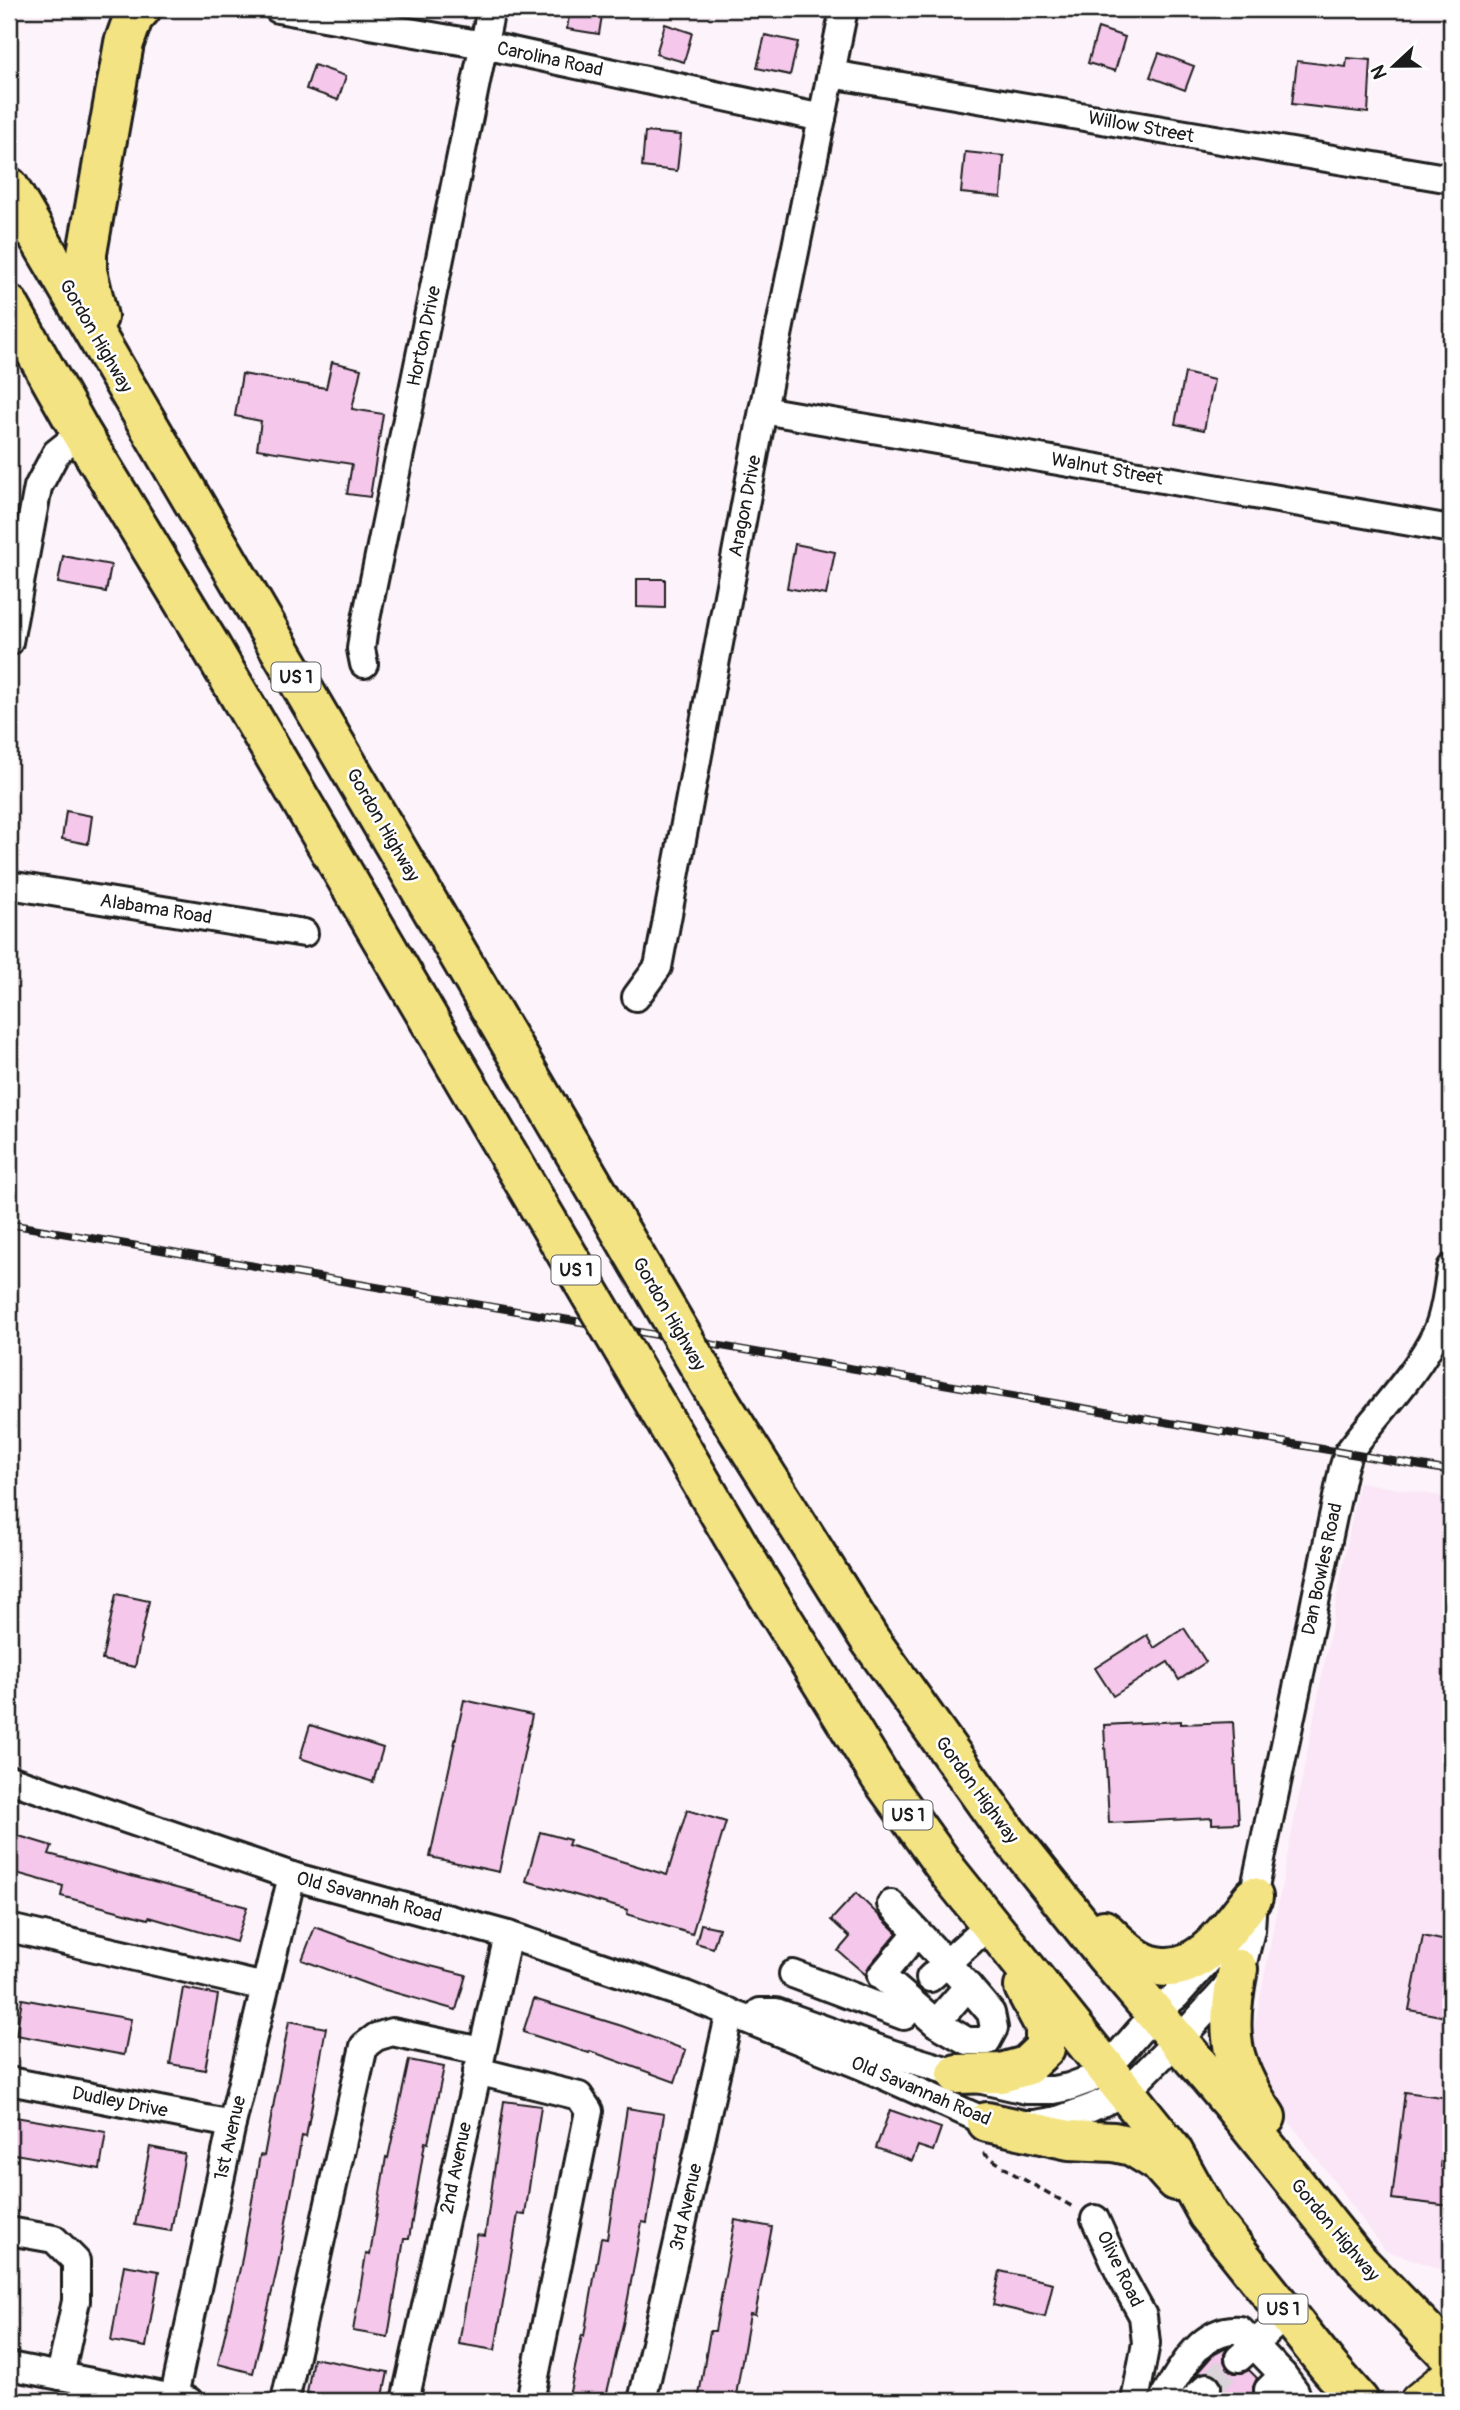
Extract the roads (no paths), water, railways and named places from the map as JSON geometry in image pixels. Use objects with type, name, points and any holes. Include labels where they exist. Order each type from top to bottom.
[{"type":"highway","points":[[103,347],[87,271],[87,253],[124,43],[133,18],[141,9]]},
{"type":"highway","name":"Gordon Highway","points":[[9,187],[721,1403],[870,1640],[991,1811],[1030,1861],[1231,2103],[1355,2258],[1446,2357]]},
{"type":"highway","name":"US 1","points":[[9,305],[80,433],[218,659],[755,1574],[847,1725],[950,1874],[1172,2150],[1208,2215],[1359,2401]]},
{"type":"highway","points":[[1030,1861],[1124,1949],[1157,1966],[1175,1966],[1204,1954],[1220,1939],[1253,1897]]},
{"type":"highway","points":[[957,2074],[1001,2073],[1026,2066],[1045,2048],[1045,2027],[990,1924]]},
{"type":"highway","points":[[1238,1969],[1231,2012],[1231,2035],[1246,2088],[1268,2121],[1371,2251],[1446,2357]]},
{"type":"highway","points":[[978,2118],[1069,2140],[1114,2142],[1132,2146],[1158,2162],[1208,2215]]},
{"type":"main road","points":[[1418,2401],[1446,2357]]},
{"type":"street","name":"Carolina Road","points":[[278,9],[484,45],[821,118]]},
{"type":"street","name":"Horton Drive","points":[[363,664],[363,634],[491,9]]},
{"type":"street","name":"Aragon Drive","points":[[636,997],[658,967],[763,410],[844,9]]},
{"type":"street","name":"Willow Street","points":[[831,74],[1451,179]]},
{"type":"street","name":"Walnut Street","points":[[763,410],[1451,529]]},
{"type":"street","points":[[9,642],[38,487],[56,453],[80,433]]},
{"type":"street","name":"Alabama Road","points":[[9,885],[304,933]]},
{"type":"street","name":"Dan Bowles Road","points":[[1166,2027],[1223,1992],[1244,1959],[1251,1930],[1253,1897],[1343,1469],[1348,1453],[1421,1357],[1437,1331],[1444,1310],[1451,1268]]},
{"type":"street","name":"Old Savannah Road","points":[[9,1779],[292,1876],[508,1935],[730,2012],[862,2066],[978,2118],[1034,2124],[1058,2120],[1091,2108],[1166,2027]]},
{"type":"street","name":"1st Avenue","points":[[179,2400],[232,2124],[292,1876]]},
{"type":"street","name":"Dan Bowles Road","points":[[1166,2027],[1176,1996],[1227,1939],[1253,1897]]},
{"type":"street","points":[[891,1904],[917,1933],[921,1991],[936,2023],[967,2041],[987,2041],[995,2028],[991,2013],[968,1986]]},
{"type":"street","points":[[893,2054],[921,1991],[990,1924]]},
{"type":"street","points":[[9,1928],[265,1987]]},
{"type":"street","points":[[917,1933],[881,1976],[921,1991]]},
{"type":"street","name":"2nd Avenue","points":[[405,2401],[508,1935]]},
{"type":"street","points":[[793,1974],[921,1991],[968,1986]]},
{"type":"street","points":[[936,2023],[968,1986]]},
{"type":"street","name":"Old Savannah Road","points":[[730,2012],[776,2012],[957,2074],[1026,2090],[1053,2090],[1088,2080],[1116,2080]]},
{"type":"street","name":"3rd Avenue","points":[[642,2401],[730,2012]]},
{"type":"street","points":[[285,2401],[364,2046],[376,2037],[392,2032],[579,2096],[589,2111],[530,2401]]},
{"type":"street","name":"Dudley Drive","points":[[9,2081],[232,2124]]},
{"type":"street","name":"Olive Road","points":[[1096,2219],[1120,2274],[1143,2316],[1146,2343],[1135,2400]]},
{"type":"street","points":[[9,2231],[54,2239],[76,2261],[76,2301],[60,2376]]},
{"type":"street","points":[[1246,2351],[1287,2314]]},
{"type":"street","points":[[1135,2400],[1162,2401],[1184,2362],[1211,2336],[1226,2329],[1240,2330],[1246,2351],[1275,2383],[1296,2391],[1298,2401]]},
{"type":"street","points":[[9,2366],[179,2400]]},
{"type":"tunnel","points":[[1207,2387],[1239,2358]]},
{"type":"railway","points":[[9,1224],[1451,1471]]}]
